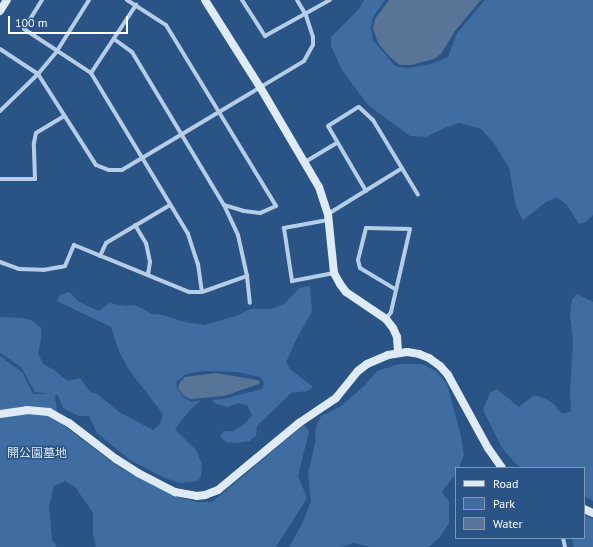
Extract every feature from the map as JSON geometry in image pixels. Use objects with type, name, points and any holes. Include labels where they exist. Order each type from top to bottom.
[{"type":"street","points":[[0,12],[7,0]]},
{"type":"street","points":[[42,0],[24,29],[91,72],[188,234],[194,249],[202,292]]},
{"type":"street","points":[[0,111],[38,74],[57,51],[89,0]]},
{"type":"street","points":[[127,0],[166,25],[218,113],[276,206],[260,213],[244,211],[224,205]]},
{"type":"street","points":[[205,0],[260,87],[319,187],[328,217],[334,272],[340,284],[346,292],[386,319],[393,328],[397,337],[398,353]]},
{"type":"street","points":[[242,0],[265,36],[306,15],[330,0]]},
{"type":"street","points":[[0,49],[38,74],[96,165],[109,170],[122,170],[143,159],[181,134],[304,61],[313,44],[313,37],[306,15],[297,0]]},
{"type":"street","points":[[91,72],[136,5]]},
{"type":"street","points":[[114,39],[132,52],[224,205],[238,236],[247,276],[250,303]]},
{"type":"street","points":[[366,191],[328,126],[358,106],[373,120],[401,169],[418,194]]},
{"type":"street","points":[[0,179],[35,179],[34,143],[36,133],[64,116]]},
{"type":"street","points":[[305,163],[337,143]]},
{"type":"street","points":[[334,272],[292,281],[284,228],[328,217],[401,169]]},
{"type":"street","points":[[100,256],[106,242],[170,204]]},
{"type":"street","points":[[135,225],[146,244],[150,262],[148,274]]},
{"type":"street","points":[[386,319],[391,312],[394,289],[410,229],[366,228],[358,260],[360,268],[394,289]]},
{"type":"street","points":[[0,262],[19,269],[43,270],[65,266],[74,245],[189,292],[202,292],[247,276]]},
{"type":"street","points":[[0,414],[27,410],[49,412],[69,423],[116,459],[138,473],[175,492],[197,496],[218,490],[299,423],[336,398],[358,371],[368,364],[377,359],[407,352],[419,354],[440,366],[448,375],[488,448],[501,467]]},
{"type":"green space","points":[[364,0],[385,0],[373,17],[371,28],[373,40],[395,66],[408,68],[431,64],[448,57],[457,33],[485,0],[593,0],[593,215],[586,222],[579,224],[567,205],[557,197],[546,202],[523,220],[516,207],[509,168],[494,143],[481,129],[459,123],[426,137],[410,136],[368,105],[342,70],[331,46],[331,37],[359,9]]},
{"type":"green space","name":"開公園墓地","points":[[310,286],[312,312],[298,336],[286,362],[290,369],[313,387],[307,391],[291,393],[257,426],[256,436],[249,441],[236,443],[226,442],[220,436],[224,431],[233,431],[245,424],[252,415],[247,405],[239,403],[227,407],[214,403],[212,400],[223,399],[262,389],[264,382],[260,377],[237,372],[204,371],[186,374],[176,382],[177,388],[183,397],[192,402],[201,400],[190,410],[175,429],[196,450],[202,464],[201,476],[198,481],[180,483],[165,478],[130,460],[97,433],[89,416],[79,416],[63,408],[58,395],[55,395],[58,421],[120,468],[174,496],[198,502],[212,502],[304,425],[309,432],[298,476],[307,498],[276,547],[96,547],[93,534],[93,513],[75,487],[65,481],[54,486],[49,506],[52,540],[57,547],[0,547],[0,356],[22,372],[33,394],[48,394],[35,392],[21,367],[0,353],[0,317],[22,318],[33,321],[41,328],[41,340],[38,353],[43,364],[54,370],[68,381],[80,378],[90,392],[96,393],[119,412],[153,430],[160,424],[163,414],[129,370],[119,351],[111,327],[57,301],[60,295],[69,292],[79,302],[99,311],[110,303],[125,306],[135,305],[152,314],[163,315],[185,322],[204,325],[236,316],[251,309],[271,309],[284,304],[299,288]]},
{"type":"green space","points":[[577,294],[593,302],[593,501],[585,497],[585,467],[520,467],[502,448],[483,410],[490,393],[497,389],[519,407],[534,395],[546,399],[554,404],[562,414],[571,411],[570,392],[573,342],[570,314],[572,299]]},
{"type":"green space","points":[[399,364],[422,364],[436,371],[447,384],[461,436],[464,455],[459,467],[455,467],[455,474],[442,492],[449,502],[449,523],[440,537],[429,547],[371,547],[353,543],[342,547],[289,547],[303,522],[311,501],[308,474],[315,443],[316,426],[321,416],[340,407],[365,385],[377,371]]},
{"type":"green space","points":[[585,515],[593,519],[593,547],[574,547],[572,539],[585,539]]},
{"type":"water","points":[[389,0],[481,0],[455,31],[441,54],[434,59],[411,65],[400,65],[390,57],[378,43],[373,29],[375,19]]},
{"type":"water","points":[[216,373],[260,381],[259,384],[224,396],[190,399],[183,395],[178,388],[180,382],[185,377]]}]
